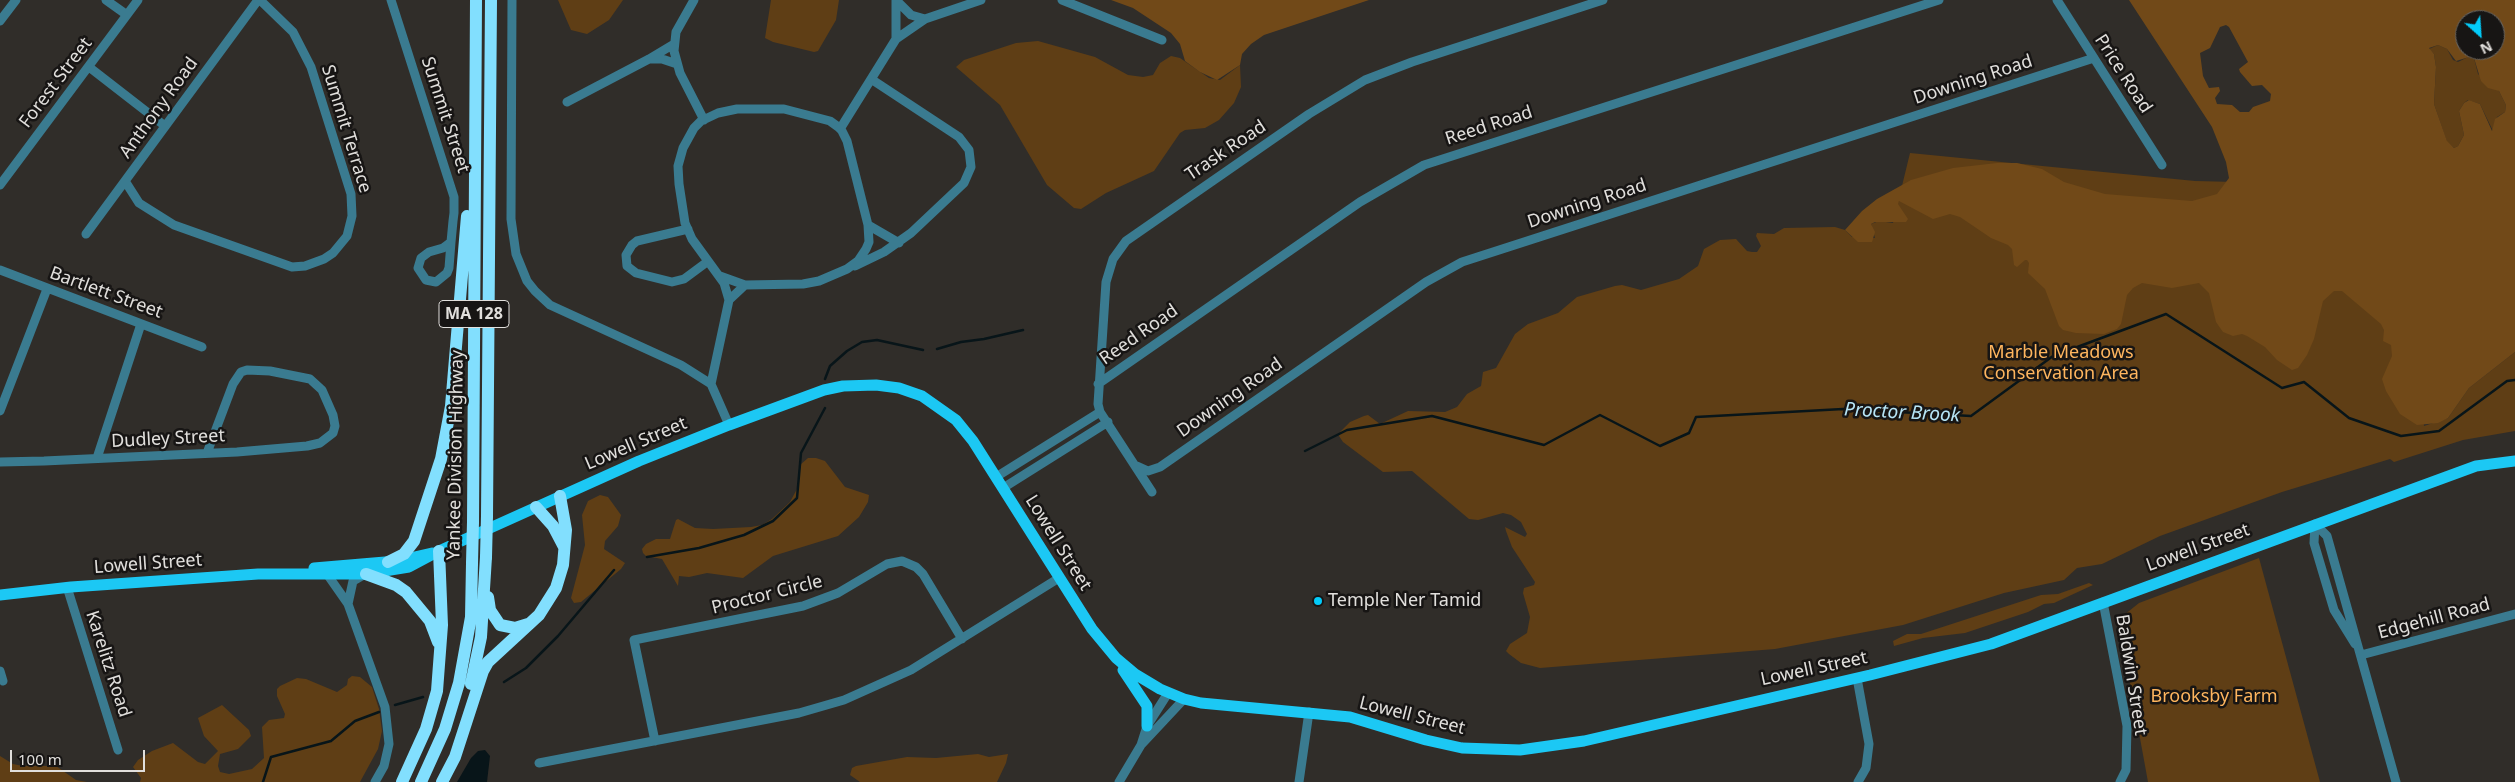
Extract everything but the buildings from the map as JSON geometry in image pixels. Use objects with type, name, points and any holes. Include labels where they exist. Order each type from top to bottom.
[{"type":"highway","name":"Yankee Division Highway","points":[[421,782],[445,729],[461,675],[470,617],[476,0]]},
{"type":"highway","name":"Yankee Division Highway","points":[[435,782],[462,718],[476,662],[484,605],[491,0]]},
{"type":"highway","points":[[388,562],[404,554],[414,541],[434,486],[446,438],[452,398],[475,107]]},
{"type":"highway","points":[[442,782],[455,757],[483,671],[488,662],[532,622],[548,602],[556,588],[563,564],[566,530],[560,496]]},
{"type":"highway","points":[[536,507],[553,526],[564,547]]},
{"type":"highway","points":[[402,782],[416,753],[433,707],[441,655],[442,625],[439,551]]},
{"type":"highway","points":[[486,558],[488,598],[494,618],[500,625],[515,628],[532,622]]},
{"type":"highway","points":[[366,574],[396,585],[415,602],[435,630],[441,655]]},
{"type":"main road","name":"Lowell Street","points":[[0,594],[298,572],[366,574],[409,567],[439,551],[638,461],[801,397],[835,388],[866,385],[899,388],[931,400],[956,420],[996,477],[1092,629],[1116,658],[1135,674],[1184,700],[1218,706],[1309,712],[1350,717],[1426,740],[1462,748],[1520,750],[1584,741],[1752,700],[1857,678],[1991,644],[2476,466],[2515,461]]},
{"type":"main road","name":"Lowell Street","points":[[298,572],[315,568],[388,562],[439,551]]},
{"type":"main road","points":[[1116,658],[1143,697],[1147,706],[1147,726]]},
{"type":"street","points":[[0,21],[16,0]]},
{"type":"street","points":[[106,0],[127,15]]},
{"type":"street","name":"Forest Street","points":[[0,185],[138,0]]},
{"type":"street","name":"Anthony Road","points":[[86,234],[259,0]]},
{"type":"street","name":"Summit Terrace","points":[[125,181],[139,203],[174,225],[292,267],[305,266],[324,259],[333,253],[346,236],[352,216],[351,194],[310,67],[293,32],[259,0]]},
{"type":"street","name":"Summit Street","points":[[391,0],[452,191],[454,213],[451,242],[447,273],[436,282],[426,280],[419,273],[421,258],[429,252],[443,248],[451,242]]},
{"type":"street","points":[[512,0],[510,206],[516,254],[527,281],[550,305],[682,365],[711,384],[728,425]]},
{"type":"street","points":[[694,0],[680,23],[674,44],[677,64],[704,120]]},
{"type":"street","points":[[896,0],[912,15],[925,19]]},
{"type":"street","points":[[896,0],[896,39]]},
{"type":"street","points":[[840,129],[896,39],[925,19],[981,0]]},
{"type":"street","points":[[1062,0],[1162,40]]},
{"type":"street","name":"Trask Road","points":[[1100,412],[1098,384],[1106,282],[1113,259],[1136,233],[1315,109],[1365,80],[1412,62],[1603,0]]},
{"type":"street","name":"Reed Road","points":[[1098,384],[1360,202],[1424,165],[1939,0]]},
{"type":"street","name":"Price Road","points":[[2057,0],[2162,165]]},
{"type":"street","points":[[567,102],[674,44]]},
{"type":"street","name":"Downing Road","points":[[1137,466],[1148,471],[1160,467],[1426,282],[1462,262],[2094,58]]},
{"type":"street","points":[[649,59],[662,59],[677,64]]},
{"type":"street","points":[[89,66],[165,126]]},
{"type":"street","points":[[720,276],[745,285],[812,283],[847,269],[899,243],[964,183],[971,167],[969,150],[951,131],[871,79]]},
{"type":"street","points":[[711,384],[729,300],[720,276],[707,262],[688,229],[681,203],[678,166],[687,138],[704,120],[737,109],[772,108],[820,117],[840,129],[847,141],[868,225],[869,242],[858,262],[847,269]]},
{"type":"street","points":[[868,225],[899,243]]},
{"type":"street","points":[[688,229],[637,241],[632,244],[626,255],[627,266],[636,273],[672,282],[684,279],[707,262]]},
{"type":"street","name":"Bartlett Street","points":[[0,270],[202,347]]},
{"type":"street","points":[[729,300],[745,285]]},
{"type":"street","points":[[0,411],[47,288]]},
{"type":"street","points":[[97,458],[142,324]]},
{"type":"street","name":"Dudley Street","points":[[0,462],[207,453],[307,446],[320,443],[333,433],[335,426],[333,414],[322,390],[316,384],[294,375],[247,370],[241,372],[233,384],[207,453]]},
{"type":"street","points":[[996,477],[1100,412],[1137,466],[1152,492]]},
{"type":"street","points":[[1003,488],[1108,422]]},
{"type":"street","points":[[2315,524],[2314,543],[2334,610],[2362,655]]},
{"type":"street","points":[[2315,524],[2327,536],[2362,655],[2396,782]]},
{"type":"street","name":"Proctor Circle","points":[[655,741],[634,640],[803,606],[838,593],[887,564],[902,561],[916,567],[923,574],[962,639]]},
{"type":"street","points":[[327,574],[348,604],[374,673],[388,719],[389,744],[384,766],[375,782]]},
{"type":"street","points":[[348,604],[353,581],[366,574]]},
{"type":"street","points":[[539,763],[800,713],[844,700],[896,678],[1059,578]]},
{"type":"street","name":"Karelitz Road","points":[[67,588],[118,750]]},
{"type":"street","name":"Baldwin Street","points":[[2103,602],[2127,726],[2126,770],[2120,782]]},
{"type":"street","name":"Edgehill Road","points":[[2362,655],[2515,614]]},
{"type":"street","points":[[0,671],[3,681]]},
{"type":"street","points":[[1857,678],[1869,744],[1866,768],[1858,782]]},
{"type":"street","points":[[1120,782],[1141,745],[1147,726],[1168,693]]},
{"type":"street","points":[[1141,745],[1184,700]]},
{"type":"street","points":[[1299,782],[1309,712]]},
{"type":"green space","points":[[558,0],[623,0],[609,20],[587,34],[571,30]]},
{"type":"green space","points":[[771,0],[839,0],[836,20],[818,51],[814,52],[773,42],[765,38]]},
{"type":"green space","points":[[1038,41],[1095,57],[1128,75],[1143,77],[1153,75],[1160,63],[1171,56],[1180,58],[1209,78],[1220,80],[1240,65],[1241,87],[1234,103],[1219,120],[1205,128],[1185,130],[1180,133],[1154,171],[1106,193],[1081,209],[1074,208],[1047,185],[1000,105],[956,67],[964,60],[1016,43]]},
{"type":"green space","points":[[2438,45],[2447,49],[2453,60],[2458,62],[2462,60],[2474,60],[2478,74],[2499,91],[2506,105],[2505,112],[2497,117],[2493,131],[2480,104],[2468,100],[2459,111],[2464,135],[2458,146],[2454,148],[2447,142],[2434,104],[2436,67],[2434,54],[2429,49]]},
{"type":"green space","name":"Marble Meadows Conservation Area","points":[[1910,153],[2195,181],[2397,186],[2424,426],[2448,418],[2469,388],[2515,352],[2515,431],[2463,440],[2394,462],[2390,459],[2282,492],[2160,536],[2102,564],[2077,568],[2064,580],[2004,593],[1903,625],[1775,649],[1540,668],[1521,663],[1509,654],[1506,651],[1510,644],[1527,633],[1530,617],[1523,593],[1524,588],[1534,585],[1535,582],[1512,547],[1505,527],[1525,537],[1527,534],[1521,522],[1511,515],[1503,513],[1478,520],[1469,519],[1412,471],[1383,472],[1343,442],[1339,436],[1340,432],[1350,422],[1368,415],[1380,424],[1408,411],[1445,412],[1457,407],[1467,394],[1481,386],[1483,372],[1496,368],[1515,334],[1528,324],[1558,313],[1577,297],[1622,285],[1641,290],[1679,279],[1698,266],[1704,249],[1720,240],[1736,239],[1747,251],[1757,252],[1761,246],[1756,236],[1757,233],[1774,234],[1784,228],[1835,227],[1845,230],[1852,237],[1875,238],[1871,224],[1879,221],[1893,223]]},
{"type":"green space","points":[[808,458],[825,461],[845,487],[869,495],[868,502],[859,517],[838,536],[773,556],[743,578],[707,573],[689,577],[679,576],[678,586],[662,559],[646,556],[643,553],[642,549],[646,544],[656,539],[670,539],[678,519],[695,528],[713,529],[762,525],[772,519],[790,502],[797,489],[800,465]]},
{"type":"green space","points":[[600,495],[608,497],[621,515],[618,526],[605,541],[604,549],[625,563],[621,569],[581,602],[574,603],[571,598],[585,545],[582,515],[588,501]]},
{"type":"green space","name":"Brooksby Farm","points":[[2259,558],[2320,782],[2148,782],[2121,634],[2124,615],[2139,603]]},
{"type":"green space","points":[[2089,583],[2093,585],[2054,603],[2044,604],[2028,612],[1965,633],[1923,638],[1894,646],[1893,641],[1907,634],[1921,634],[2041,595],[2058,594]]},
{"type":"green space","points":[[352,676],[360,677],[372,687],[379,709],[382,731],[378,749],[360,782],[140,782],[141,778],[133,767],[138,760],[152,751],[173,743],[198,762],[205,764],[218,751],[204,736],[198,718],[222,705],[249,730],[251,736],[238,749],[220,754],[218,766],[220,772],[229,774],[252,769],[264,758],[262,727],[269,720],[284,718],[285,714],[277,696],[277,689],[280,686],[297,678],[306,679],[337,692],[347,685],[348,679]]},
{"type":"green space","points":[[978,754],[989,757],[1008,754],[997,782],[860,782],[850,775],[852,768],[856,766],[907,757],[936,758]]},
{"type":"green space","points":[[0,756],[13,764],[23,766],[56,766],[76,780],[87,782],[0,782]]},
{"type":"shaded area","points":[[1111,0],[1369,0],[1264,35],[1251,44],[1242,54],[1240,65],[1217,80],[1200,72],[1185,61],[1180,44],[1171,33],[1133,8]]},
{"type":"shaded area","points":[[2129,0],[2515,0],[2515,352],[2469,388],[2448,418],[2438,423],[2417,425],[2400,414],[2386,391],[2382,379],[2392,356],[2391,345],[2383,341],[2384,330],[2381,324],[2342,291],[2334,291],[2323,301],[2314,339],[2307,355],[2298,368],[2292,370],[2277,360],[2265,347],[2247,336],[2242,334],[2233,336],[2223,332],[2216,322],[2209,293],[2199,283],[2172,288],[2142,283],[2133,288],[2127,295],[2121,324],[2117,329],[2104,334],[2076,333],[2063,330],[2059,326],[2045,289],[2028,273],[2029,263],[2027,260],[2017,267],[2014,265],[2012,249],[2008,245],[1991,238],[1960,217],[1950,214],[1933,219],[1899,201],[1898,204],[1908,219],[1906,222],[1875,222],[1871,224],[1875,232],[1872,242],[1858,242],[1845,230],[1862,211],[1877,199],[1911,180],[1953,168],[1997,163],[2017,163],[2042,169],[2064,182],[2105,194],[2192,201],[2217,194],[2229,178],[2226,162],[2212,127]],"holes":[[[2455,10],[2505,10],[2505,60],[2475,60],[2481,81],[2488,88],[2499,91],[2506,105],[2505,112],[2495,119],[2492,131],[2480,104],[2469,100],[2464,103],[2459,111],[2464,135],[2458,146],[2454,148],[2447,141],[2434,104],[2436,67],[2434,54],[2429,48],[2438,45],[2447,49],[2455,60]],[[2226,25],[2229,27],[2248,62],[2239,69],[2240,72],[2252,86],[2262,85],[2271,94],[2270,101],[2253,107],[2249,112],[2240,112],[2232,105],[2217,104],[2215,98],[2220,91],[2219,87],[2209,88],[2203,76],[2200,53],[2210,48],[2220,27]]]},
{"type":"shaded area","points":[[485,750],[490,756],[487,782],[457,782],[471,758],[478,751]]},
{"type":"waterway","name":"Proctor Brook","points":[[1305,451],[1347,430],[1432,416],[1544,445],[1600,415],[1660,446],[1689,433],[1696,417],[1843,409],[1971,416],[2053,356],[2166,314],[2282,388],[2304,382],[2349,418],[2401,436],[2439,431],[2507,381],[2515,380]]},
{"type":"waterway","name":"Proctor Brook","points":[[937,349],[961,342],[1023,330]]},
{"type":"waterway","name":"Proctor Brook","points":[[825,379],[830,366],[847,351],[862,342],[877,340],[923,350]]},
{"type":"waterway","name":"Proctor Brook","points":[[647,557],[699,548],[744,535],[773,521],[797,498],[801,453],[825,408]]},
{"type":"waterway","name":"Proctor Brook","points":[[504,682],[526,668],[558,636],[614,570]]},
{"type":"waterway","name":"Proctor Brook","points":[[395,705],[423,697]]},
{"type":"waterway","name":"Proctor Brook","points":[[263,782],[271,757],[331,741],[355,721],[379,712]]},
{"type":"place","name":"Temple Ner Tamid","points":[[1318,601]]}]
